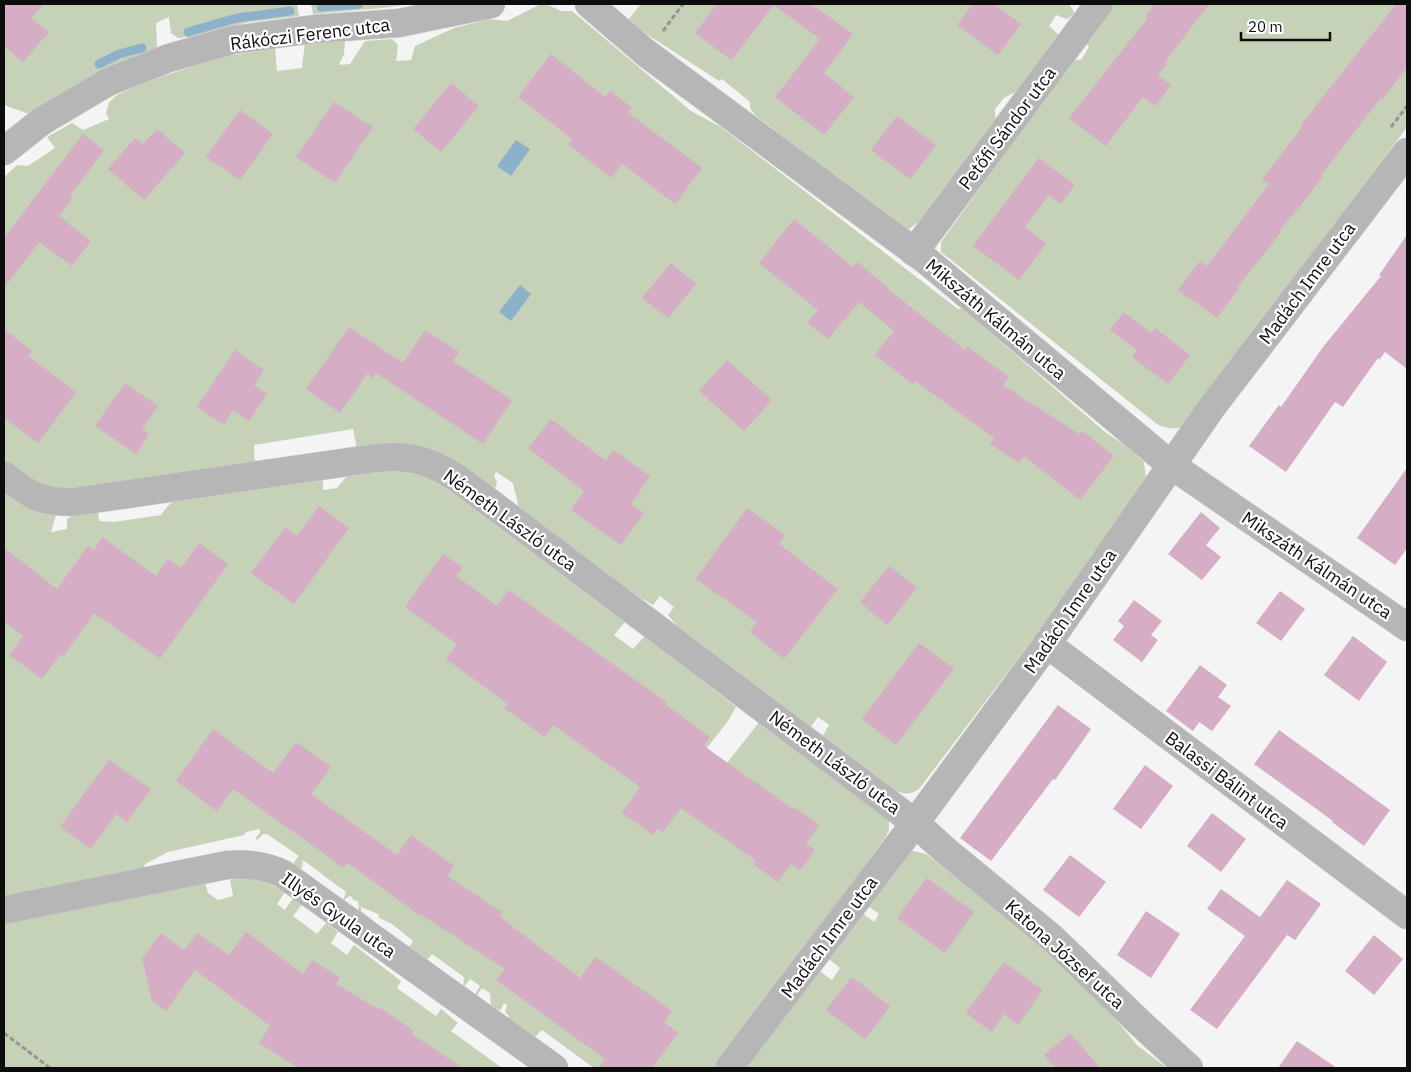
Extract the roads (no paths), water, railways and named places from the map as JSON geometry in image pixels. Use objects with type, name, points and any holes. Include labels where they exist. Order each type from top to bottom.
[{"type":"street","name":"Rákóczi Ferenc utca","points":[[4,151],[42,121],[100,86],[169,58],[233,40],[314,29],[399,23],[491,4]]},
{"type":"street","name":"Mikszáth Kálmán utca","points":[[589,4],[646,53],[914,252],[1172,466],[1407,627]]},
{"type":"street","name":"Petőfi Sándor utca","points":[[914,252],[1099,4]]},
{"type":"street","name":"Madách Imre utca","points":[[730,1068],[1047,644],[1212,407],[1407,152]]},
{"type":"street","name":"Németh László utca","points":[[4,475],[38,498],[49,501],[73,502],[376,458],[400,457],[423,462],[442,470],[501,511],[915,823]]},
{"type":"street","name":"Balassi Bálint utca","points":[[1047,644],[1407,915]]},
{"type":"street","name":"Katona József utca","points":[[915,823],[946,851],[1052,938],[1189,1068]]},
{"type":"street","name":"Illyés Gyula utca","points":[[4,910],[227,865],[251,864],[262,866],[283,874],[554,1068]]},
{"type":"water","points":[[516,140],[530,149],[511,176],[497,166]]},
{"type":"water","points":[[520,285],[531,294],[511,321],[499,312]]},
{"type":"waterway","points":[[321,7],[359,4]]},
{"type":"waterway","points":[[188,32],[237,18],[290,11]]},
{"type":"waterway","points":[[99,64],[119,54],[142,48]]}]
